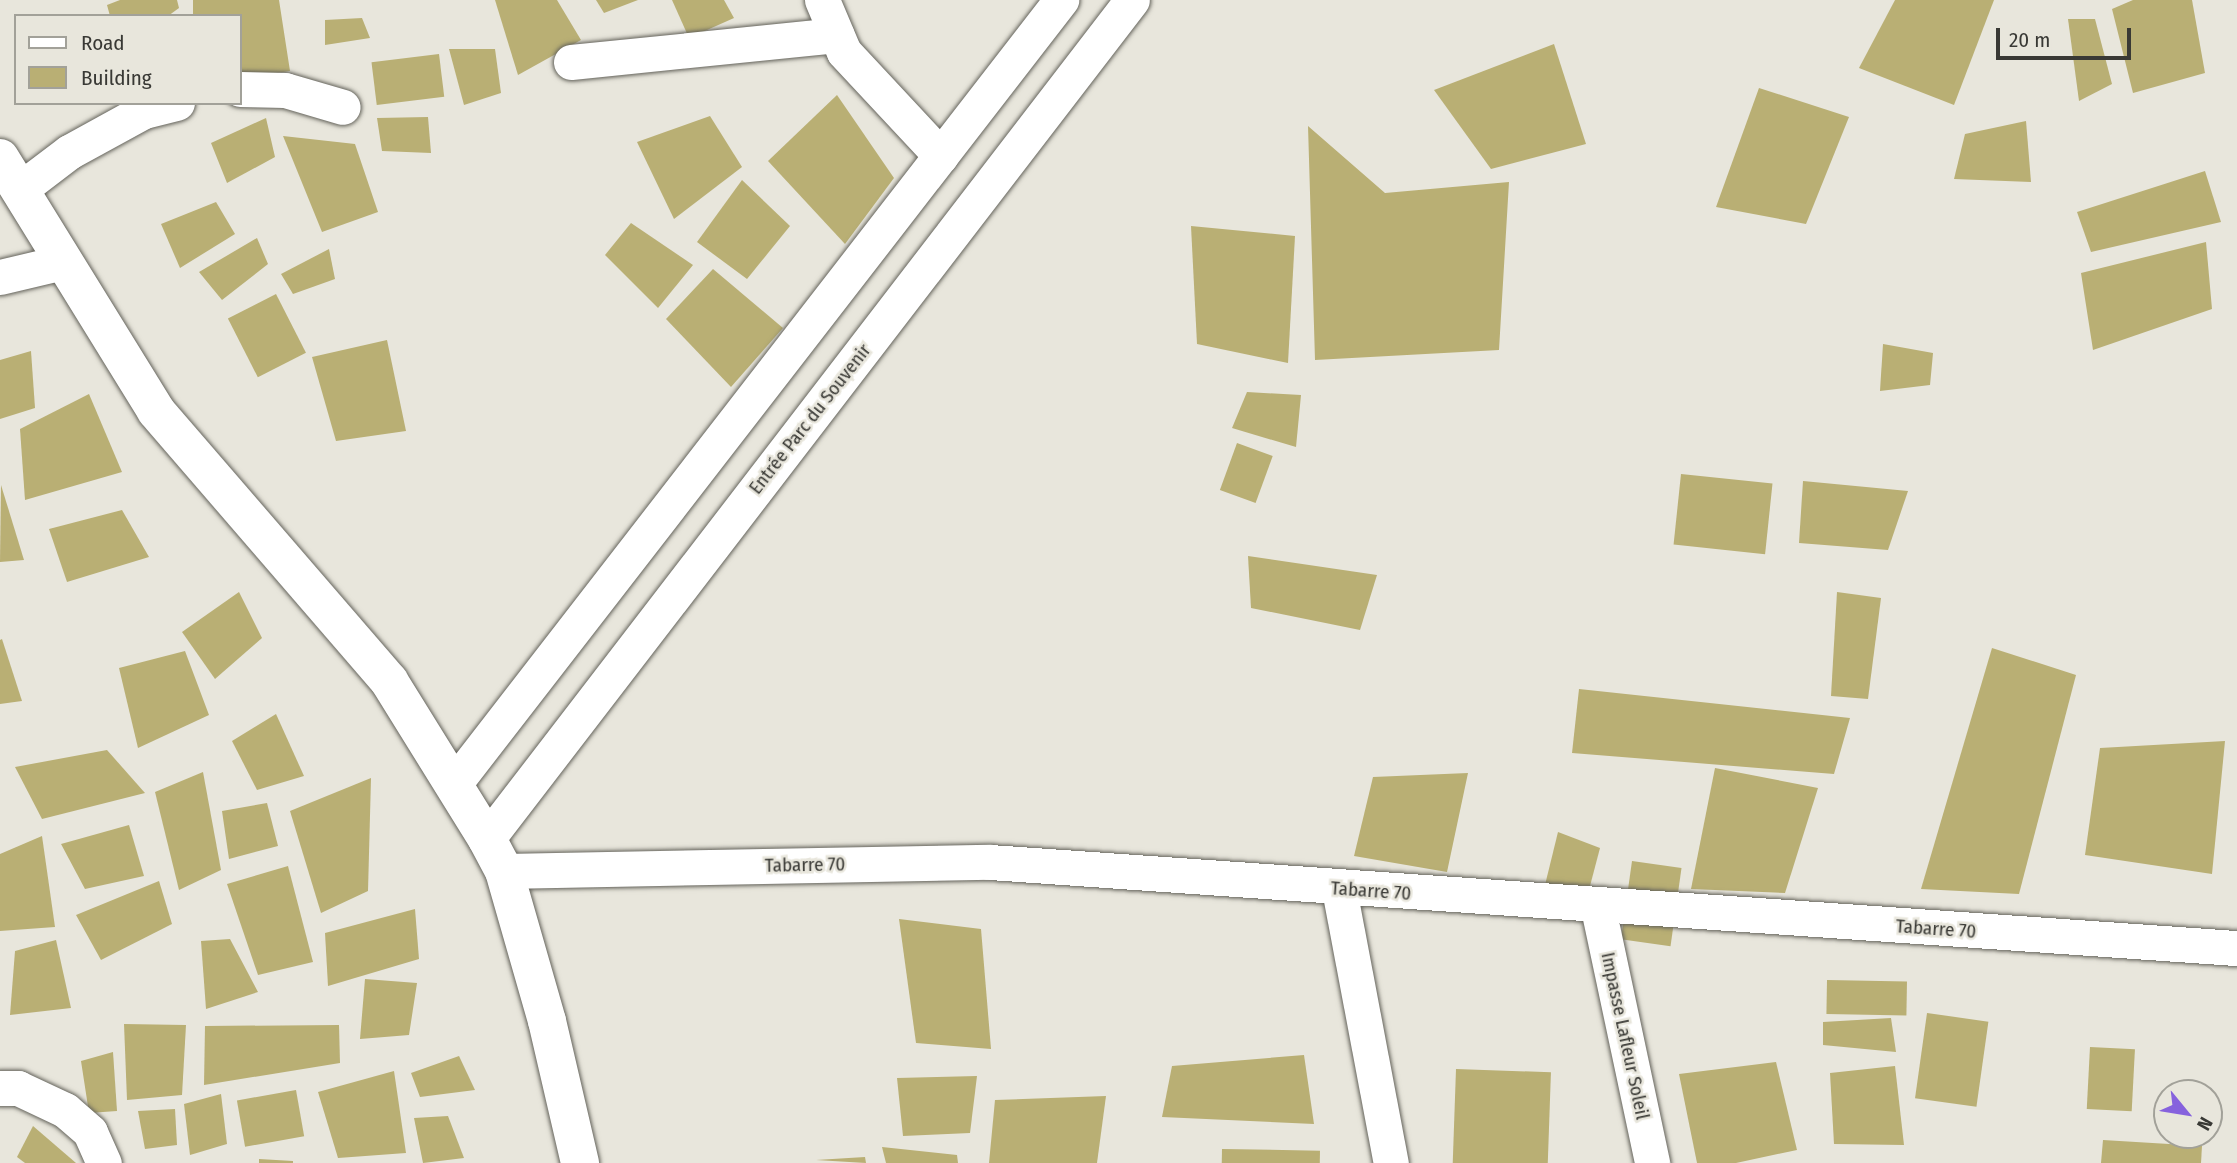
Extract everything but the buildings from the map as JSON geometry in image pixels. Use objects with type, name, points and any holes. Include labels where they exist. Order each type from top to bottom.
[{"type":"main road","points":[[9,174],[156,411],[389,681],[496,855],[580,1163]]},
{"type":"street","points":[[822,0],[844,52],[941,156]]},
{"type":"street","points":[[454,784],[1061,0]]},
{"type":"street","name":"Entrée Parc du Souvenir","points":[[496,855],[1132,0]]},
{"type":"street","points":[[571,62],[837,34]]},
{"type":"street","points":[[242,89],[285,90],[343,107]]},
{"type":"street","points":[[9,174],[80,146],[144,111],[169,105]]},
{"type":"street","points":[[0,277],[63,262]]},
{"type":"street","name":"Tabarre 70","points":[[496,855],[990,862],[1598,908],[2237,948]]},
{"type":"street","points":[[1339,889],[1391,1163]]},
{"type":"street","name":"Impasse Lafleur Soleil","points":[[1598,908],[1652,1163]]},
{"type":"street","points":[[0,1088],[19,1088],[65,1110],[90,1132],[104,1163]]}]
